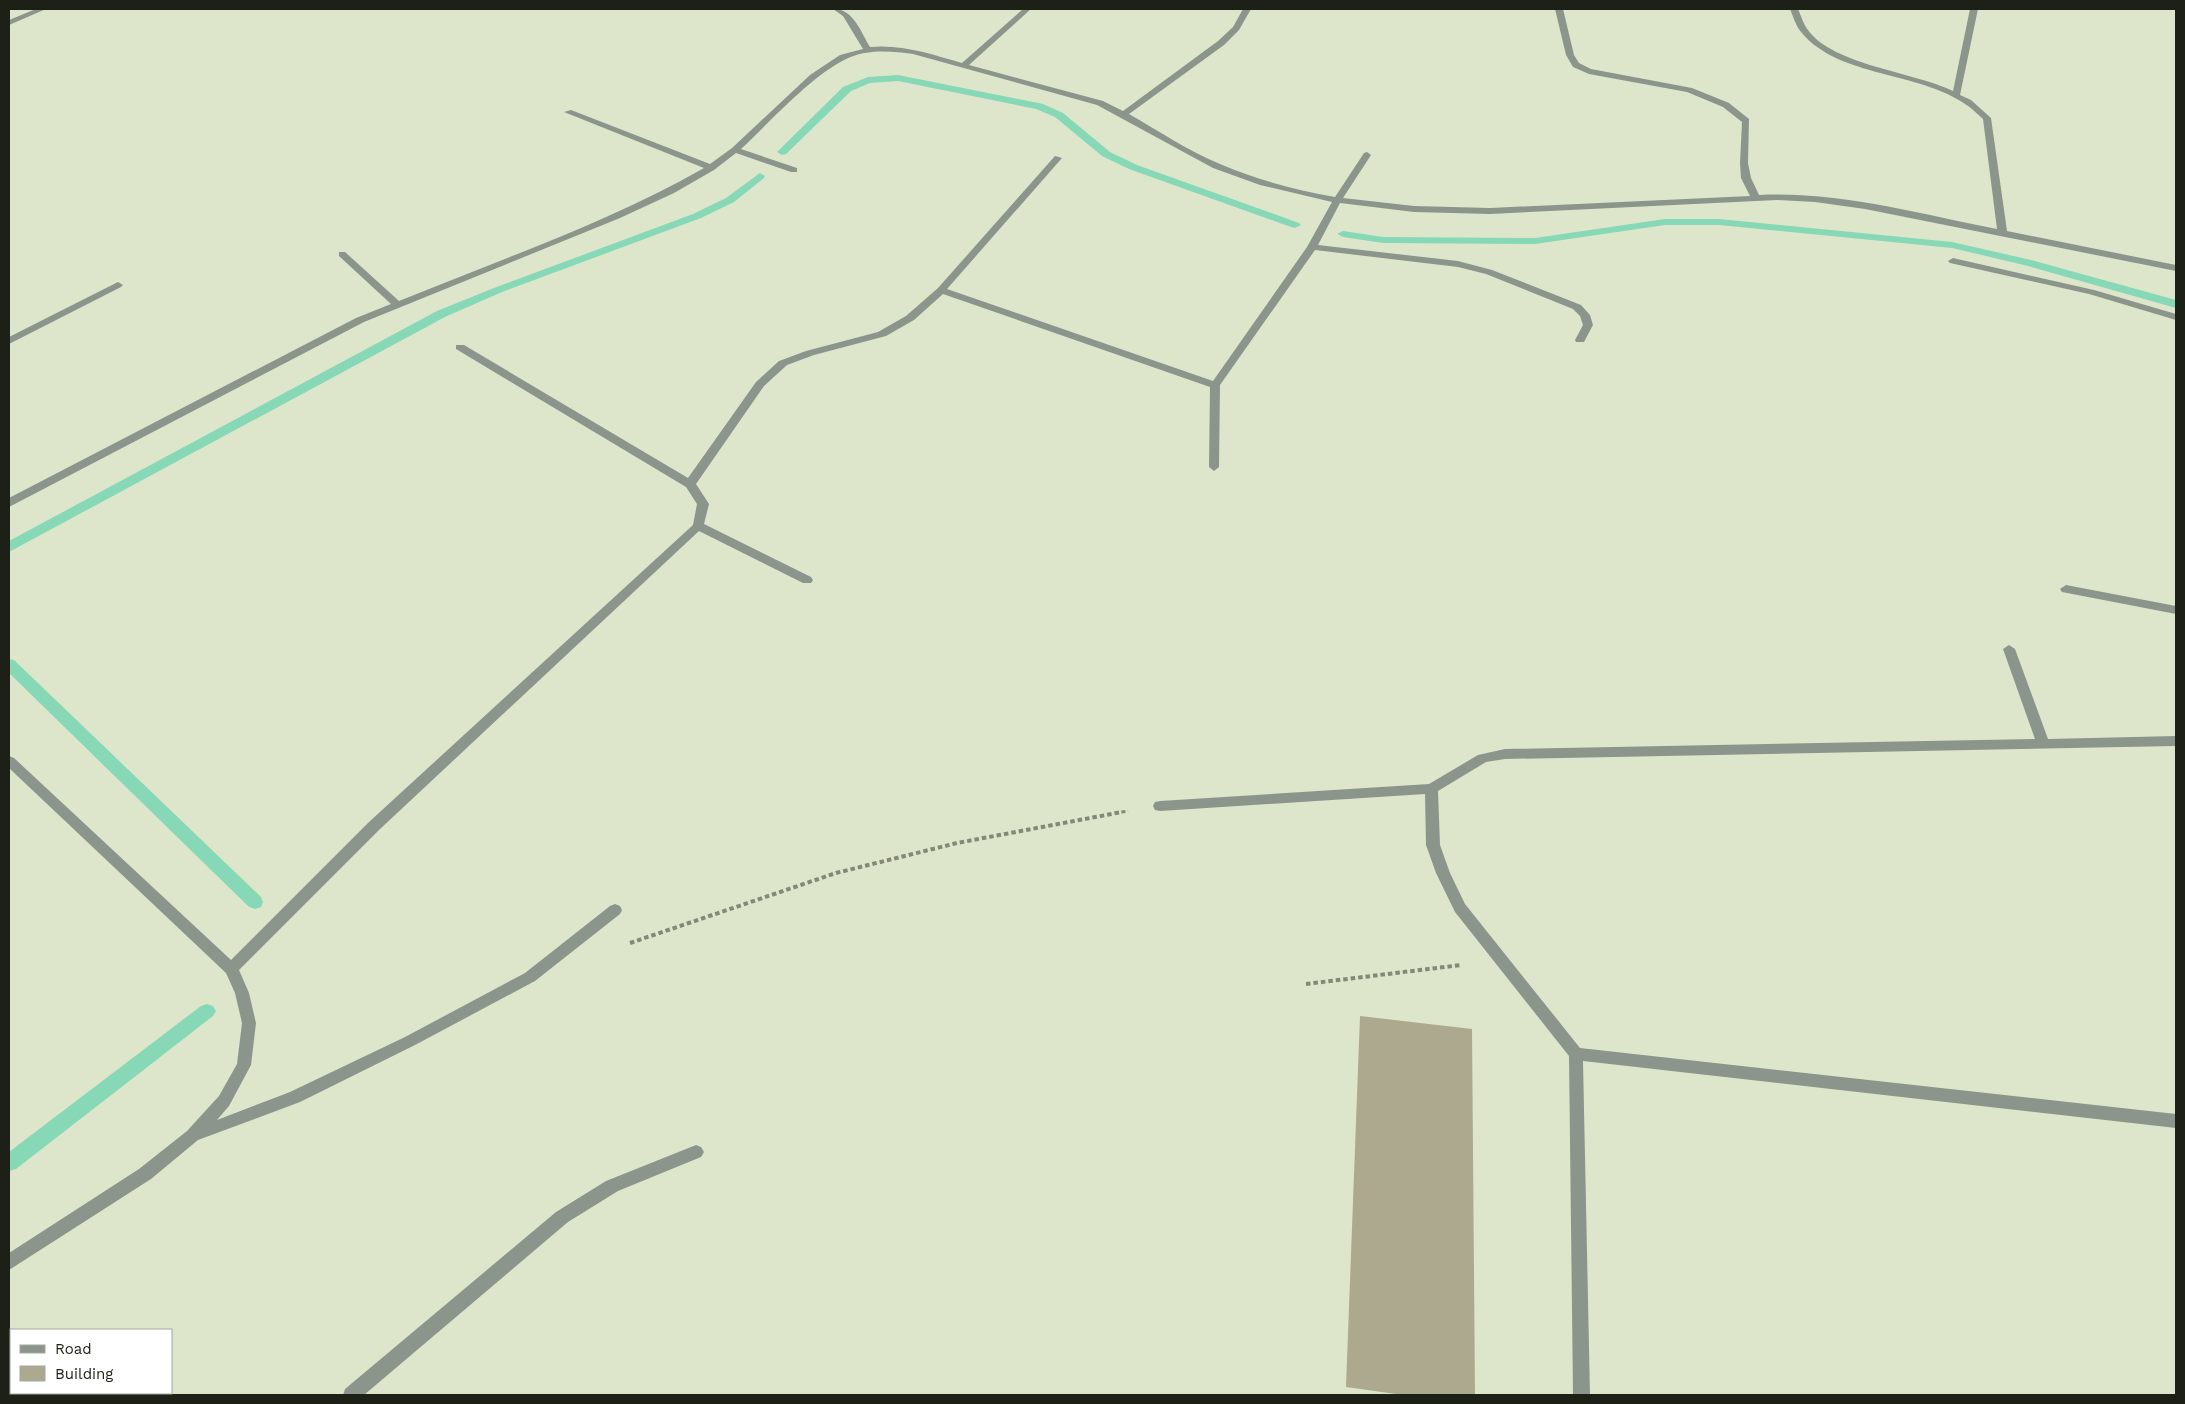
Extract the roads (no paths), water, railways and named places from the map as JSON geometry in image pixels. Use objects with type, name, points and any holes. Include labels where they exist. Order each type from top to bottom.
[{"type":"street","points":[[9,23],[42,9]]},
{"type":"street","points":[[837,9],[850,12],[868,50]]},
{"type":"street","points":[[963,66],[1027,9]]},
{"type":"street","points":[[1124,114],[1221,43],[1236,28],[1247,9]]},
{"type":"street","points":[[1560,9],[1570,56],[1576,66],[1589,71],[1689,90],[1726,105],[1746,121],[1744,163],[1746,178],[1756,198]]},
{"type":"street","points":[[1794,9],[1805,34],[1839,56],[1956,95],[1978,107],[1987,118],[2002,234]]},
{"type":"street","points":[[1956,95],[1974,9]]},
{"type":"street","points":[[9,503],[319,340],[396,304],[617,216],[671,191],[711,168],[735,150],[813,77],[843,57],[868,50],[898,50],[1100,103],[1124,114],[1174,146],[1233,173],[1292,191],[1337,201],[1392,207],[1476,212],[1756,198],[1815,199],[1865,206],[2176,268]]},
{"type":"street","points":[[568,112],[711,168]]},
{"type":"street","points":[[735,150],[794,170]]},
{"type":"street","points":[[1214,466],[1214,385],[1312,247],[1337,201],[1367,155]]},
{"type":"street","points":[[690,484],[760,384],[783,363],[810,353],[882,334],[910,318],[941,290],[1058,158]]},
{"type":"street","points":[[1312,247],[1458,264],[1489,272],[1577,307],[1585,316],[1588,324],[1580,340]]},
{"type":"street","points":[[342,254],[396,304]]},
{"type":"street","points":[[1953,261],[2091,292],[2176,318]]},
{"type":"street","points":[[9,341],[118,285]]},
{"type":"street","points":[[941,290],[1214,385]]},
{"type":"street","points":[[231,969],[374,826],[698,526],[703,504],[690,484],[460,347]]},
{"type":"street","points":[[698,526],[807,580]]},
{"type":"street","points":[[2066,589],[2176,610]]},
{"type":"street","points":[[2009,649],[2043,743]]},
{"type":"street","points":[[1160,806],[1431,789],[1483,758],[1505,754],[2176,741]]},
{"type":"street","points":[[9,761],[231,969],[242,993],[249,1023],[244,1065],[224,1101],[192,1136],[145,1174],[9,1262]]},
{"type":"street","points":[[1431,789],[1433,845],[1442,873],[1460,908],[1576,1054],[1576,1141],[1582,1395]]},
{"type":"street","points":[[192,1136],[295,1097],[410,1041],[530,977],[615,910]]},
{"type":"street","points":[[1576,1054],[2176,1121]]},
{"type":"street","points":[[351,1395],[562,1217],[612,1186],[696,1152]]},
{"type":"waterway","points":[[782,152],[847,89],[868,80],[898,78],[1039,106],[1059,115],[1106,154],[1133,167],[1295,225]]},
{"type":"waterway","points":[[9,547],[441,314],[498,290],[697,216],[730,200],[760,176]]},
{"type":"waterway","points":[[1343,234],[1383,240],[1535,241],[1665,222],[1719,222],[1952,245],[2027,262],[2176,304]]},
{"type":"waterway","points":[[9,664],[255,902]]},
{"type":"waterway","points":[[9,1163],[207,1011]]}]
